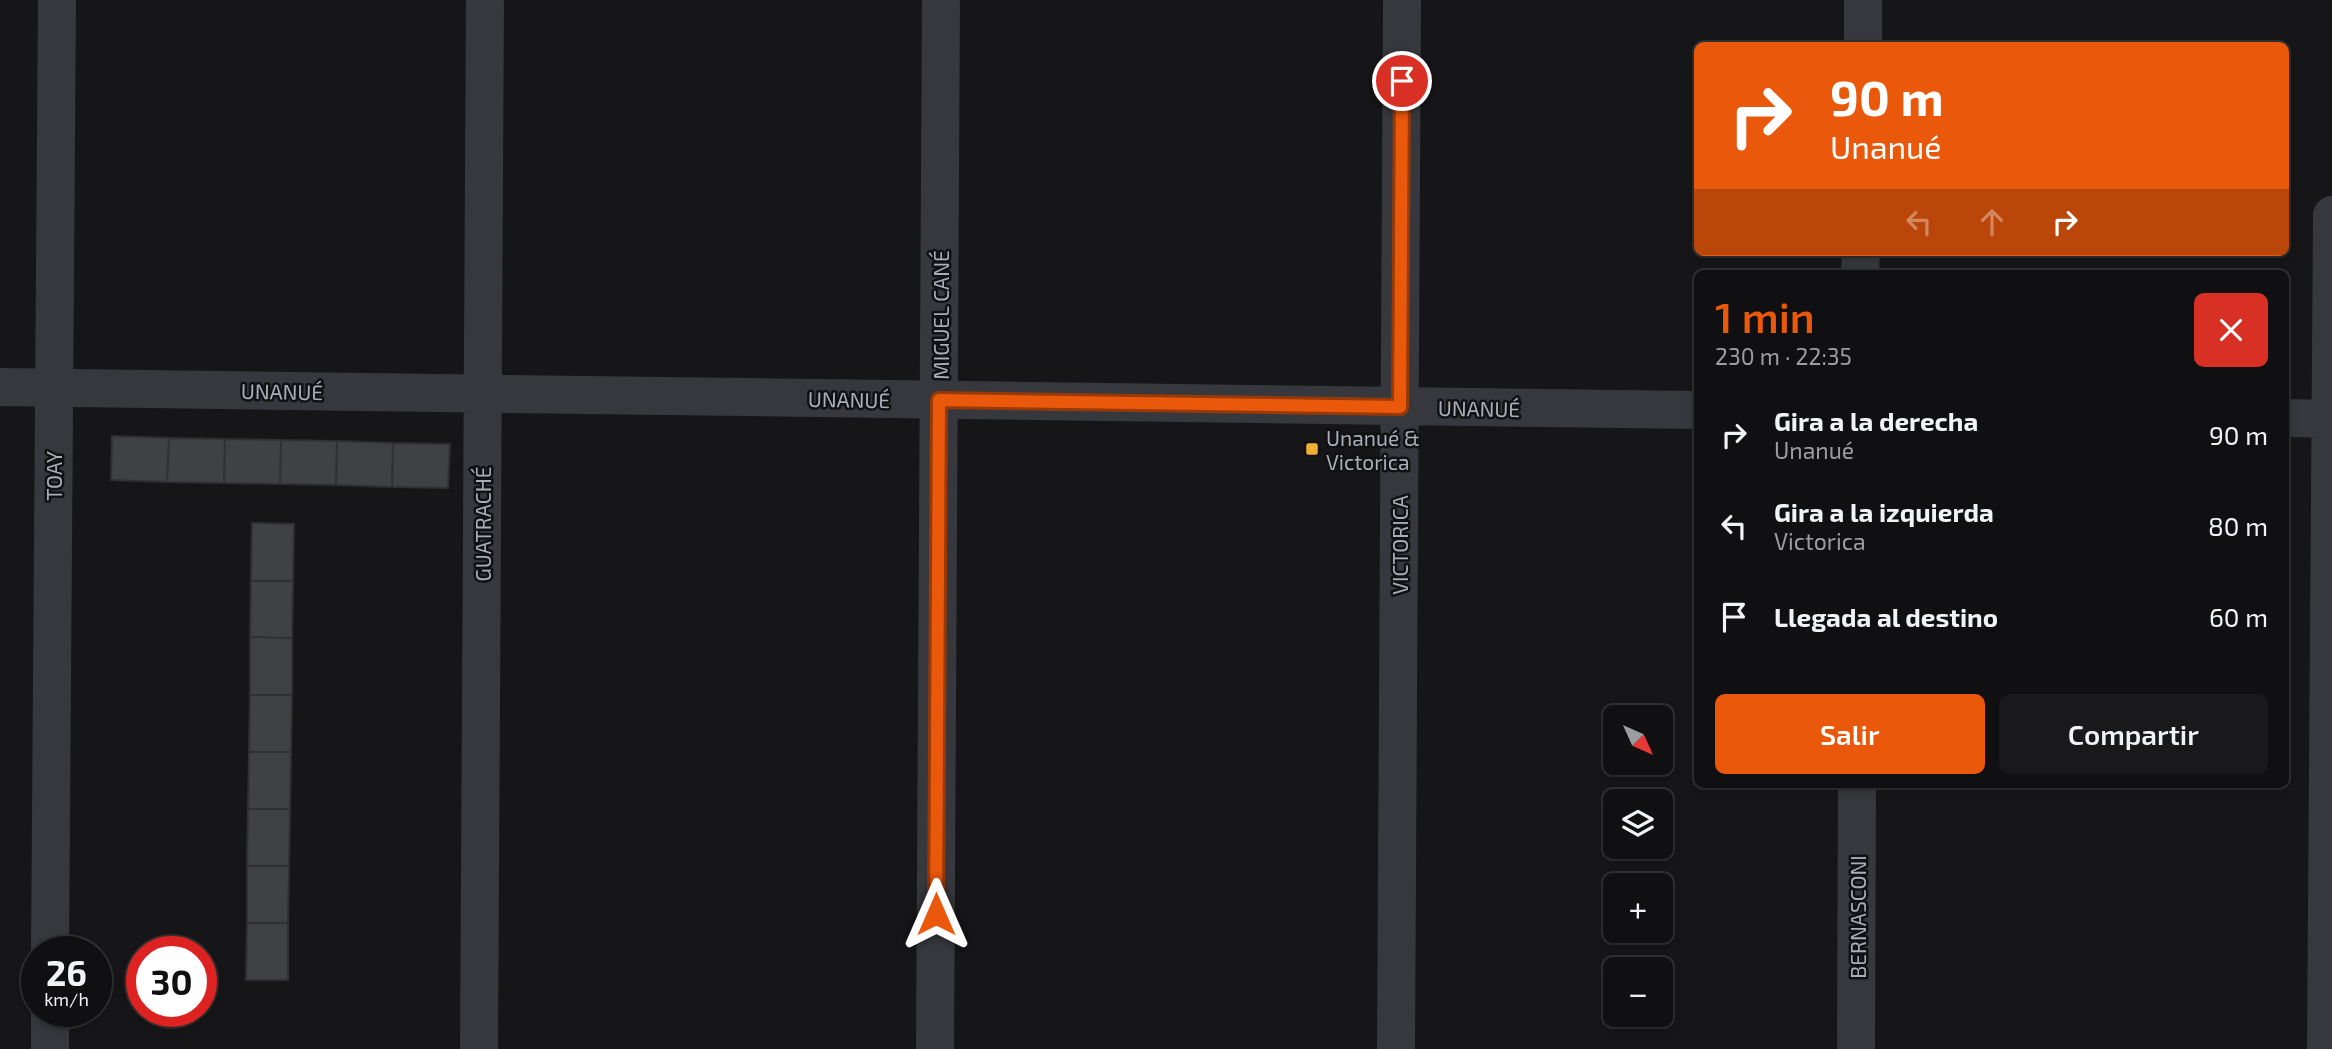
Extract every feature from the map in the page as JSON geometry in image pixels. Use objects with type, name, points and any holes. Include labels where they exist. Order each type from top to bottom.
[{"type":"street","name":"TOAY","points":[[50,936],[57,0]]},
{"type":"street","name":"GUATRACHÉ","points":[[479,1049],[485,0]]},
{"type":"street","name":"MIGUEL CANÉ","points":[[935,1049],[941,0]]},
{"type":"street","name":"VICTORICA","points":[[1396,1049],[1402,0]]},
{"type":"street","points":[[1863,0],[1863,42]]},
{"type":"street","points":[[2328,1042],[2332,215]]},
{"type":"street","name":"UNANUÉ","points":[[0,387],[1694,410]]},
{"type":"street","points":[[2289,418],[2331,419]]},
{"type":"street","name":"BERNASCONI","points":[[1856,1049],[1857,788]]},
{"type":"street","points":[[50,1027],[50,1049]]},
{"type":"building","points":[[112,436],[169,438],[167,482],[111,480]]},
{"type":"building","points":[[169,438],[225,439],[224,483],[167,482]]},
{"type":"building","points":[[225,439],[281,440],[280,484],[224,483]]},
{"type":"building","points":[[281,440],[337,441],[336,485],[280,484]]},
{"type":"building","points":[[337,441],[393,443],[392,487],[336,485]]},
{"type":"building","points":[[393,443],[450,444],[448,488],[392,487]]},
{"type":"building","points":[[252,523],[294,524],[293,581],[251,581]]},
{"type":"building","points":[[251,581],[293,581],[292,638],[250,637]]},
{"type":"building","points":[[250,637],[292,638],[292,695],[250,695]]},
{"type":"building","points":[[250,695],[292,695],[291,752],[249,752]]},
{"type":"building","points":[[249,752],[291,752],[290,809],[248,809]]},
{"type":"building","points":[[248,809],[290,809],[289,866],[247,866]]},
{"type":"building","points":[[247,866],[289,866],[288,923],[247,923]]},
{"type":"building","points":[[247,923],[288,923],[288,980],[246,980]]},
{"type":"place","name":"Unanué & Victorica","points":[[1312,449]]},
{"type":"route","points":[[936,914],[939,400],[1400,407],[1402,81]]}]
